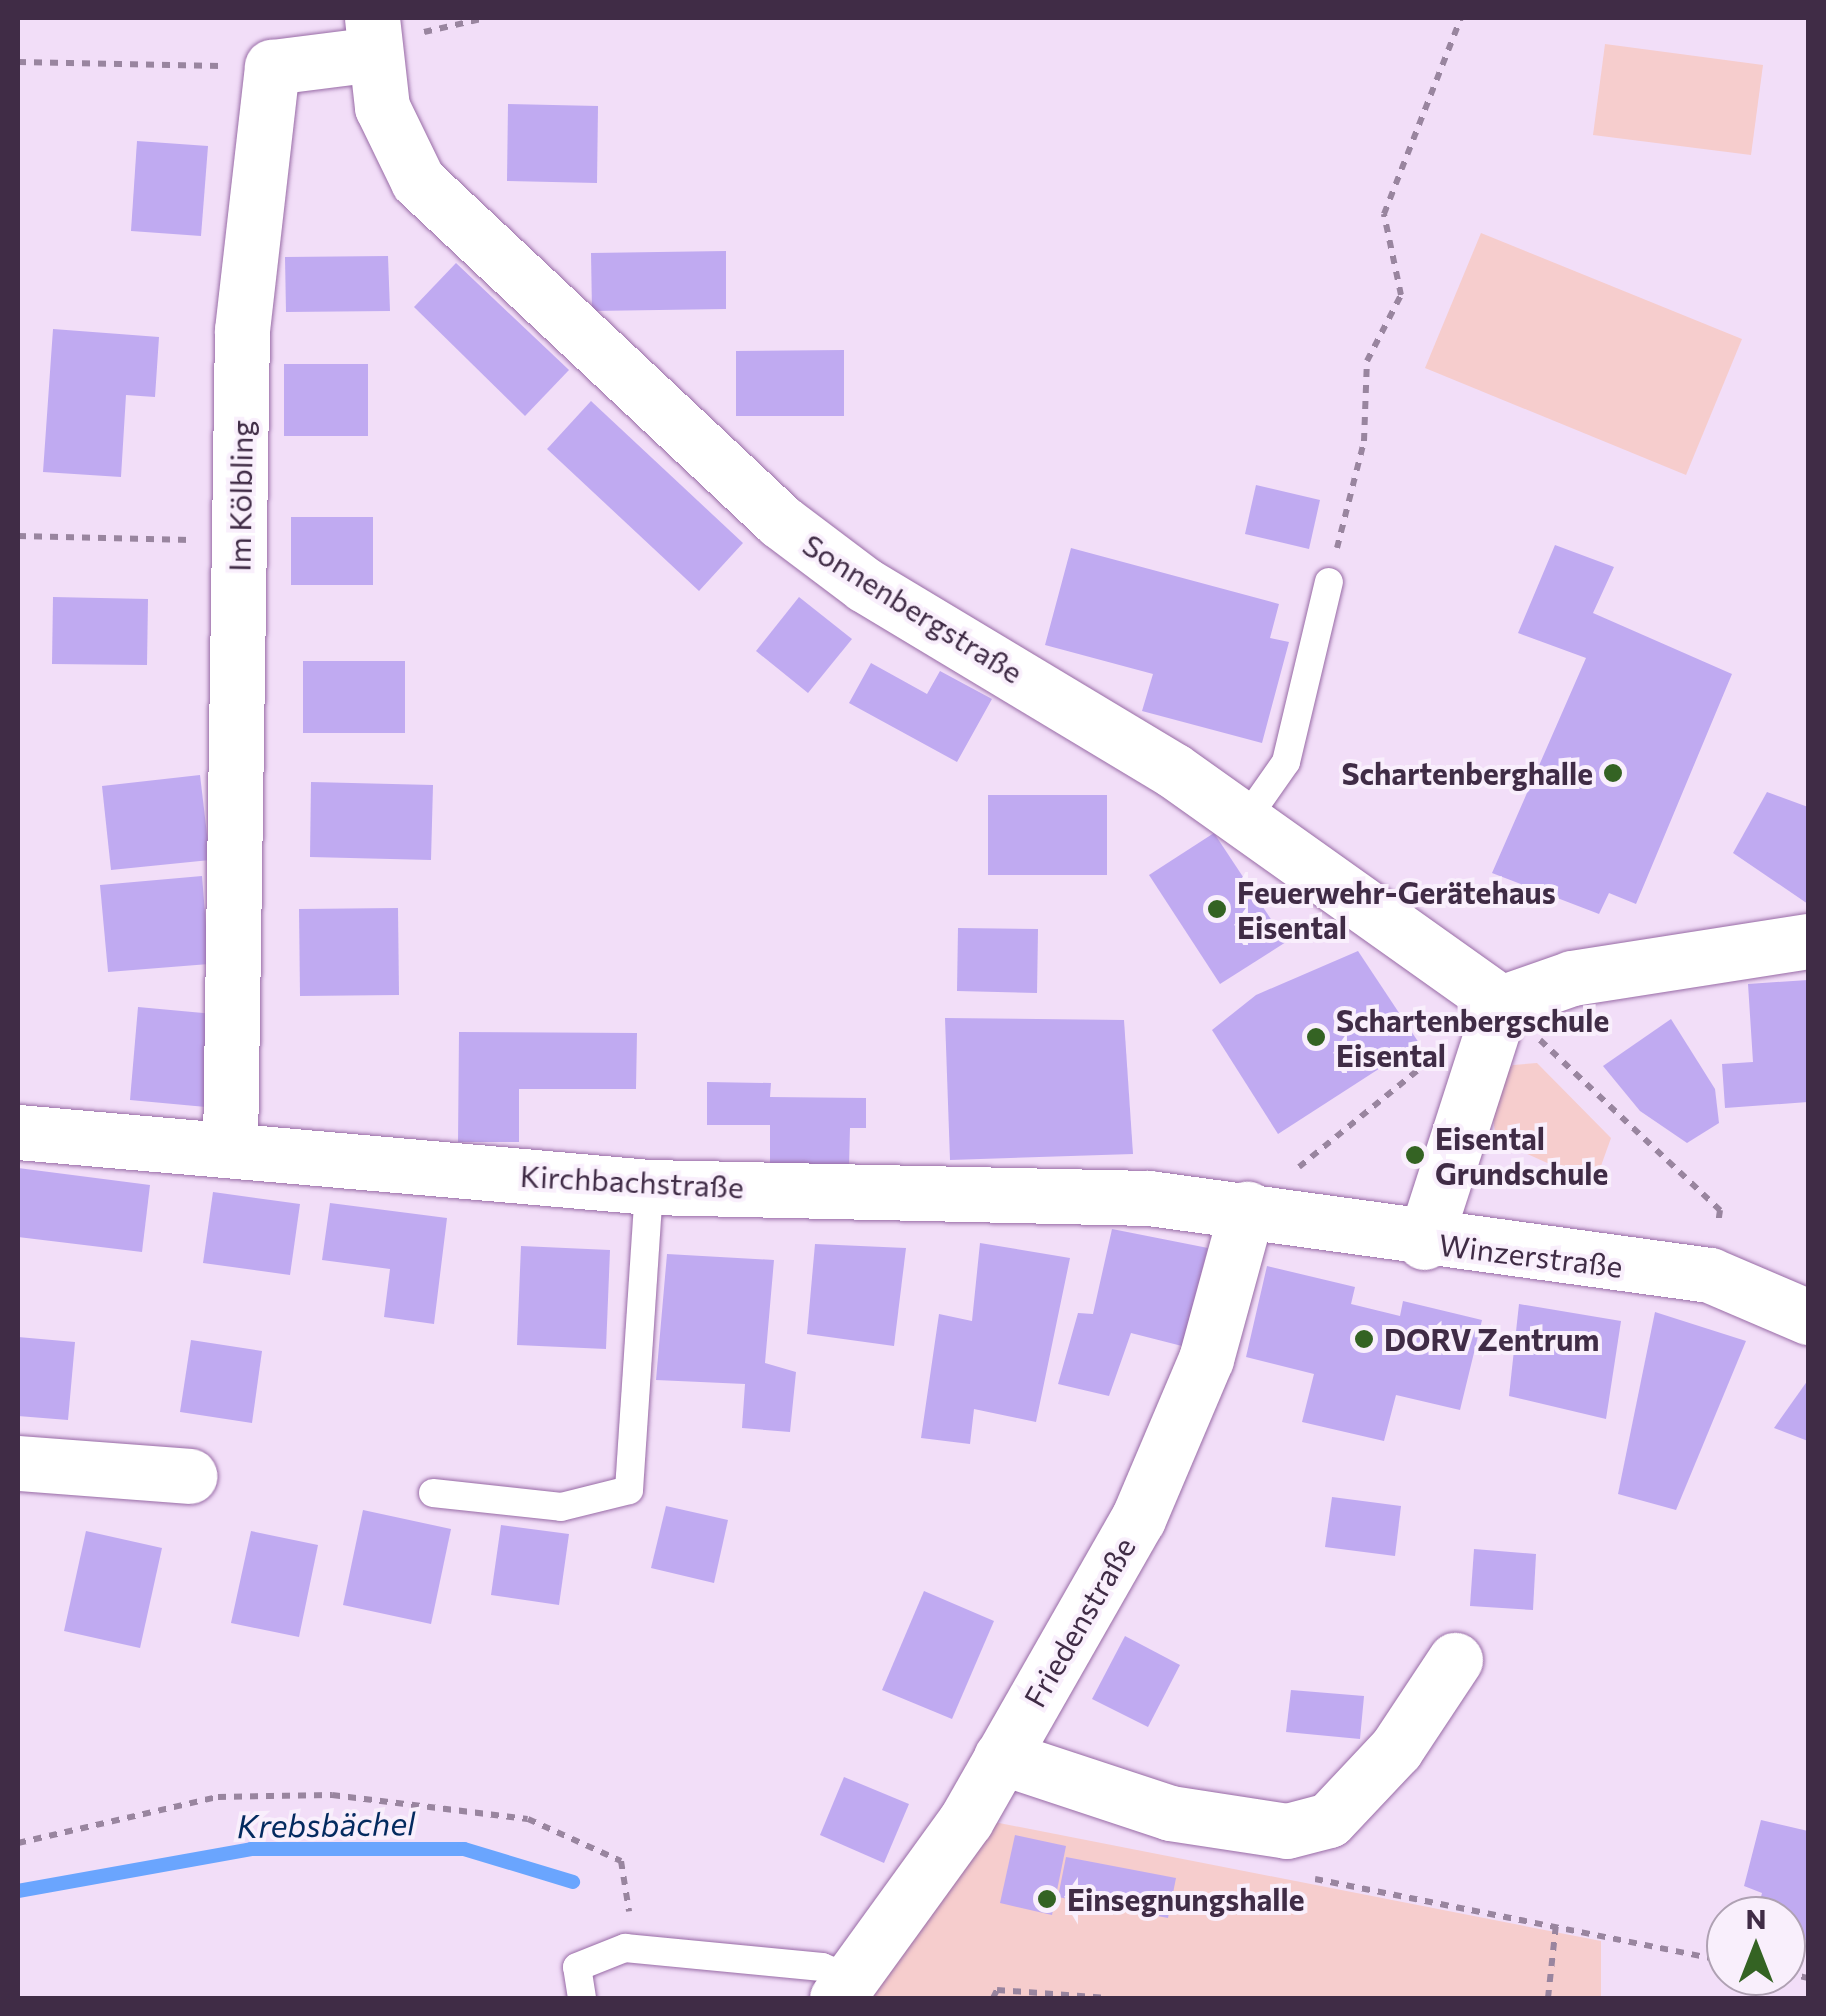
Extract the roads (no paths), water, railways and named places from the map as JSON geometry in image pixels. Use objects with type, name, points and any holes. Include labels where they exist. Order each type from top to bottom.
[{"type":"street","name":"Im Kölbling","points":[[230,1148],[242,330],[272,67],[374,36]]},
{"type":"street","name":"Sonnenbergstraße","points":[[374,36],[395,146],[418,182],[780,521],[1244,822],[1500,1003]]},
{"type":"street","points":[[1424,1242],[1500,1003],[1572,978],[1808,941]]},
{"type":"street","name":"Kirchbachstraße","points":[[18,1132],[649,1186],[1080,1194],[1247,1209]]},
{"type":"street","name":"Winzerstraße","points":[[1247,1209],[1424,1242],[1710,1275],[1808,1317]]},
{"type":"street","name":"Friedenstraße","points":[[843,1988],[1001,1757],[1138,1519],[1206,1359],[1247,1209]]},
{"type":"street","points":[[18,1463],[190,1476]]},
{"type":"street","points":[[1001,1757],[1170,1813],[1287,1831],[1329,1820],[1396,1749],[1455,1660]]},
{"type":"lane","points":[[1244,822],[1286,762],[1329,582]]},
{"type":"lane","points":[[433,1493],[561,1506],[629,1490],[649,1186]]},
{"type":"lane","points":[[582,1998],[577,1967],[624,1948],[822,1967],[843,1988]]},
{"type":"waterway","name":"Krebsbächel","points":[[18,1891],[251,1849],[464,1849],[573,1882]]},
{"type":"place","name":"Schartenberghalle","points":[[1613,773]]},
{"type":"place","name":"Feuerwehr-Gerätehaus Eisental","points":[[1217,909]]},
{"type":"place","name":"Schartenbergschule Eisental","points":[[1316,1037]]},
{"type":"place","name":"Eisental Grundschule","points":[[1415,1155]]},
{"type":"place","name":"DORV Zentrum","points":[[1364,1339]]},
{"type":"place","name":"Einsegnungshalle","points":[[1047,1899]]}]
